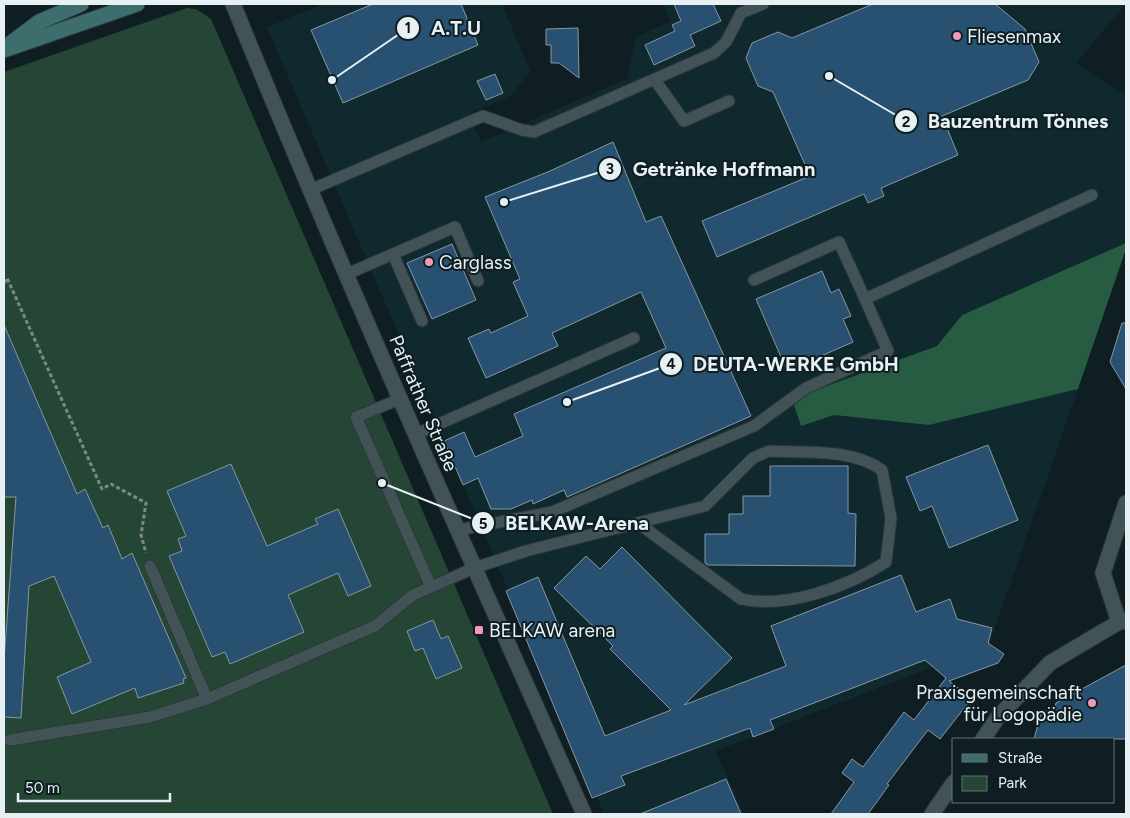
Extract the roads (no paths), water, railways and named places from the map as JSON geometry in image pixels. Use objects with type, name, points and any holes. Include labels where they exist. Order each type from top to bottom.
[{"type":"main road","points":[[4,49],[39,22],[81,4]]},
{"type":"main road","points":[[4,49],[137,4]]},
{"type":"street","name":"Paffrather Straße","points":[[233,4],[310,190],[400,399],[584,814]]},
{"type":"street","points":[[984,738],[998,717],[1050,663],[1123,621],[1103,573],[1126,503]]},
{"type":"street","points":[[935,813],[952,785]]},
{"type":"lane","points":[[310,190],[483,116],[522,130],[534,132],[714,54],[726,42],[741,13],[763,4]]},
{"type":"lane","points":[[655,80],[684,121],[729,102]]},
{"type":"lane","points":[[865,299],[1092,196]]},
{"type":"lane","points":[[346,274],[456,227],[478,281]]},
{"type":"lane","points":[[458,530],[552,512],[754,426],[806,388],[888,351],[839,242],[754,280]]},
{"type":"lane","points":[[393,254],[422,321]]},
{"type":"lane","points":[[416,434],[634,338]]},
{"type":"lane","points":[[400,399],[356,417],[431,587]]},
{"type":"lane","points":[[10,740],[150,717],[207,699],[375,626],[413,595],[474,568],[526,551],[705,506],[753,458],[769,451],[856,456],[871,462],[882,470],[891,518],[886,562],[861,578],[796,599],[760,603],[741,599],[638,523]]},
{"type":"lane","points":[[150,566],[207,699]]},
{"type":"place","name":"Fliesenmax","points":[[957,36]]},
{"type":"place","name":"Bauzentrum Tönnes","points":[[829,76]]},
{"type":"place","name":"A.T.U","points":[[332,80]]},
{"type":"place","name":"Getränke Hoffmann","points":[[504,202]]},
{"type":"place","name":"Carglass","points":[[429,262]]},
{"type":"place","name":"DEUTA-WERKE GmbH","points":[[567,402]]},
{"type":"place","name":"BELKAW-Arena","points":[[382,483]]},
{"type":"place","name":"BELKAW arena","points":[[479,630]]},
{"type":"place","name":"Praxisgemeinschaft für Logopädie","points":[[1092,703]]}]
